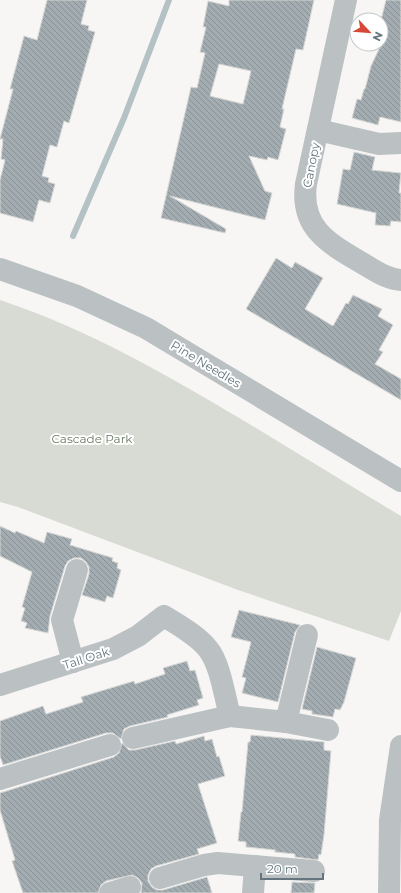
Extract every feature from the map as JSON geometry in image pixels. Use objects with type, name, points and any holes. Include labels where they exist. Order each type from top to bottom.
[{"type":"street","name":"Canopy","points":[[346,0],[305,194],[307,213],[311,222],[328,242],[385,277],[401,280]]},
{"type":"street","points":[[318,130],[379,144],[401,143]]},
{"type":"street","name":"Pine Needles","points":[[0,269],[25,276],[77,296],[146,328],[401,481]]},
{"type":"street","points":[[72,662],[62,620],[76,570]]},
{"type":"street","name":"Tall Oak","points":[[0,685],[113,649],[138,636],[164,616],[198,639],[209,649],[217,668],[230,716]]},
{"type":"street","points":[[286,722],[307,635]]},
{"type":"street","points":[[133,738],[230,716],[286,722],[328,730]]},
{"type":"street","points":[[0,780],[110,745]]},
{"type":"street","points":[[389,893],[390,820],[401,746]]},
{"type":"street","points":[[160,878],[204,865],[218,863],[314,871]]},
{"type":"street","points":[[253,893],[255,866]]},
{"type":"green space","name":"Cascade Park","points":[[0,300],[33,312],[96,339],[157,370],[401,516],[401,611],[389,641],[238,590],[18,507],[0,502]]},
{"type":"building","points":[[47,0],[87,0],[81,24],[89,26],[88,30],[95,32],[69,123],[64,121],[57,147],[50,145],[42,176],[49,178],[48,182],[55,184],[50,203],[39,200],[33,222],[0,213],[0,180],[5,160],[1,159],[3,139],[0,139],[13,89],[10,89],[24,36],[37,40]]},
{"type":"building","points":[[229,0],[314,0],[303,50],[296,49],[282,109],[284,109],[280,127],[286,129],[278,160],[268,157],[267,160],[249,156],[265,191],[272,193],[265,220],[170,196],[226,229],[225,233],[161,218],[191,87],[197,88],[205,53],[200,52],[206,27],[203,27],[208,1],[229,6]],"holes":[[[219,64],[251,71],[243,104],[210,96]]]},
{"type":"building","points":[[386,0],[401,0],[401,122],[380,117],[378,125],[352,118],[357,99],[361,100],[371,66],[378,52],[389,52],[389,12],[383,12]]},
{"type":"building","points":[[354,152],[375,157],[372,170],[401,173],[399,193],[401,193],[401,222],[391,221],[390,226],[375,225],[376,213],[337,204],[343,169],[350,170]]},
{"type":"building","points":[[276,258],[292,268],[295,262],[323,278],[305,309],[333,326],[346,303],[348,304],[353,295],[382,309],[378,316],[393,325],[379,350],[383,352],[375,364],[401,379],[401,400],[246,309]]},
{"type":"building","points":[[0,526],[44,543],[47,532],[72,539],[70,545],[113,558],[112,561],[118,563],[117,568],[121,570],[113,598],[107,596],[105,602],[82,595],[89,574],[89,567],[81,558],[74,558],[68,561],[65,566],[50,616],[48,633],[25,628],[27,623],[21,621],[25,608],[22,607],[32,572],[0,556]]},
{"type":"building","points":[[239,610],[300,625],[295,632],[278,702],[242,693],[246,678],[242,677],[251,642],[231,637]]},
{"type":"building","points":[[317,647],[356,658],[344,702],[340,710],[335,709],[333,717],[312,714],[312,711],[302,709]]},
{"type":"building","points":[[187,661],[190,671],[195,670],[203,698],[197,700],[199,705],[167,715],[168,717],[130,726],[124,729],[121,739],[113,733],[106,733],[3,765],[0,756],[0,721],[43,706],[46,714],[83,702],[81,697],[134,681],[135,684],[165,674],[163,668]]},
{"type":"building","points":[[251,735],[324,742],[324,750],[331,751],[324,835],[321,855],[319,854],[318,860],[295,857],[295,854],[275,852],[275,850],[246,847],[246,842],[238,841],[248,742],[250,742]]},
{"type":"building","points":[[204,736],[205,741],[212,739],[217,757],[219,756],[225,776],[198,784],[217,843],[197,849],[199,854],[156,866],[151,869],[148,875],[148,881],[152,887],[157,890],[163,890],[207,877],[212,893],[141,893],[142,883],[138,878],[132,875],[106,881],[101,885],[98,893],[23,893],[12,861],[15,860],[0,810],[0,793],[114,757],[119,753],[122,743],[129,750],[135,750],[175,741],[176,744]]},
{"type":"building","points":[[292,882],[315,883],[314,893],[291,893]]},
{"type":"waterway","points":[[73,236],[124,118],[169,0]]}]
